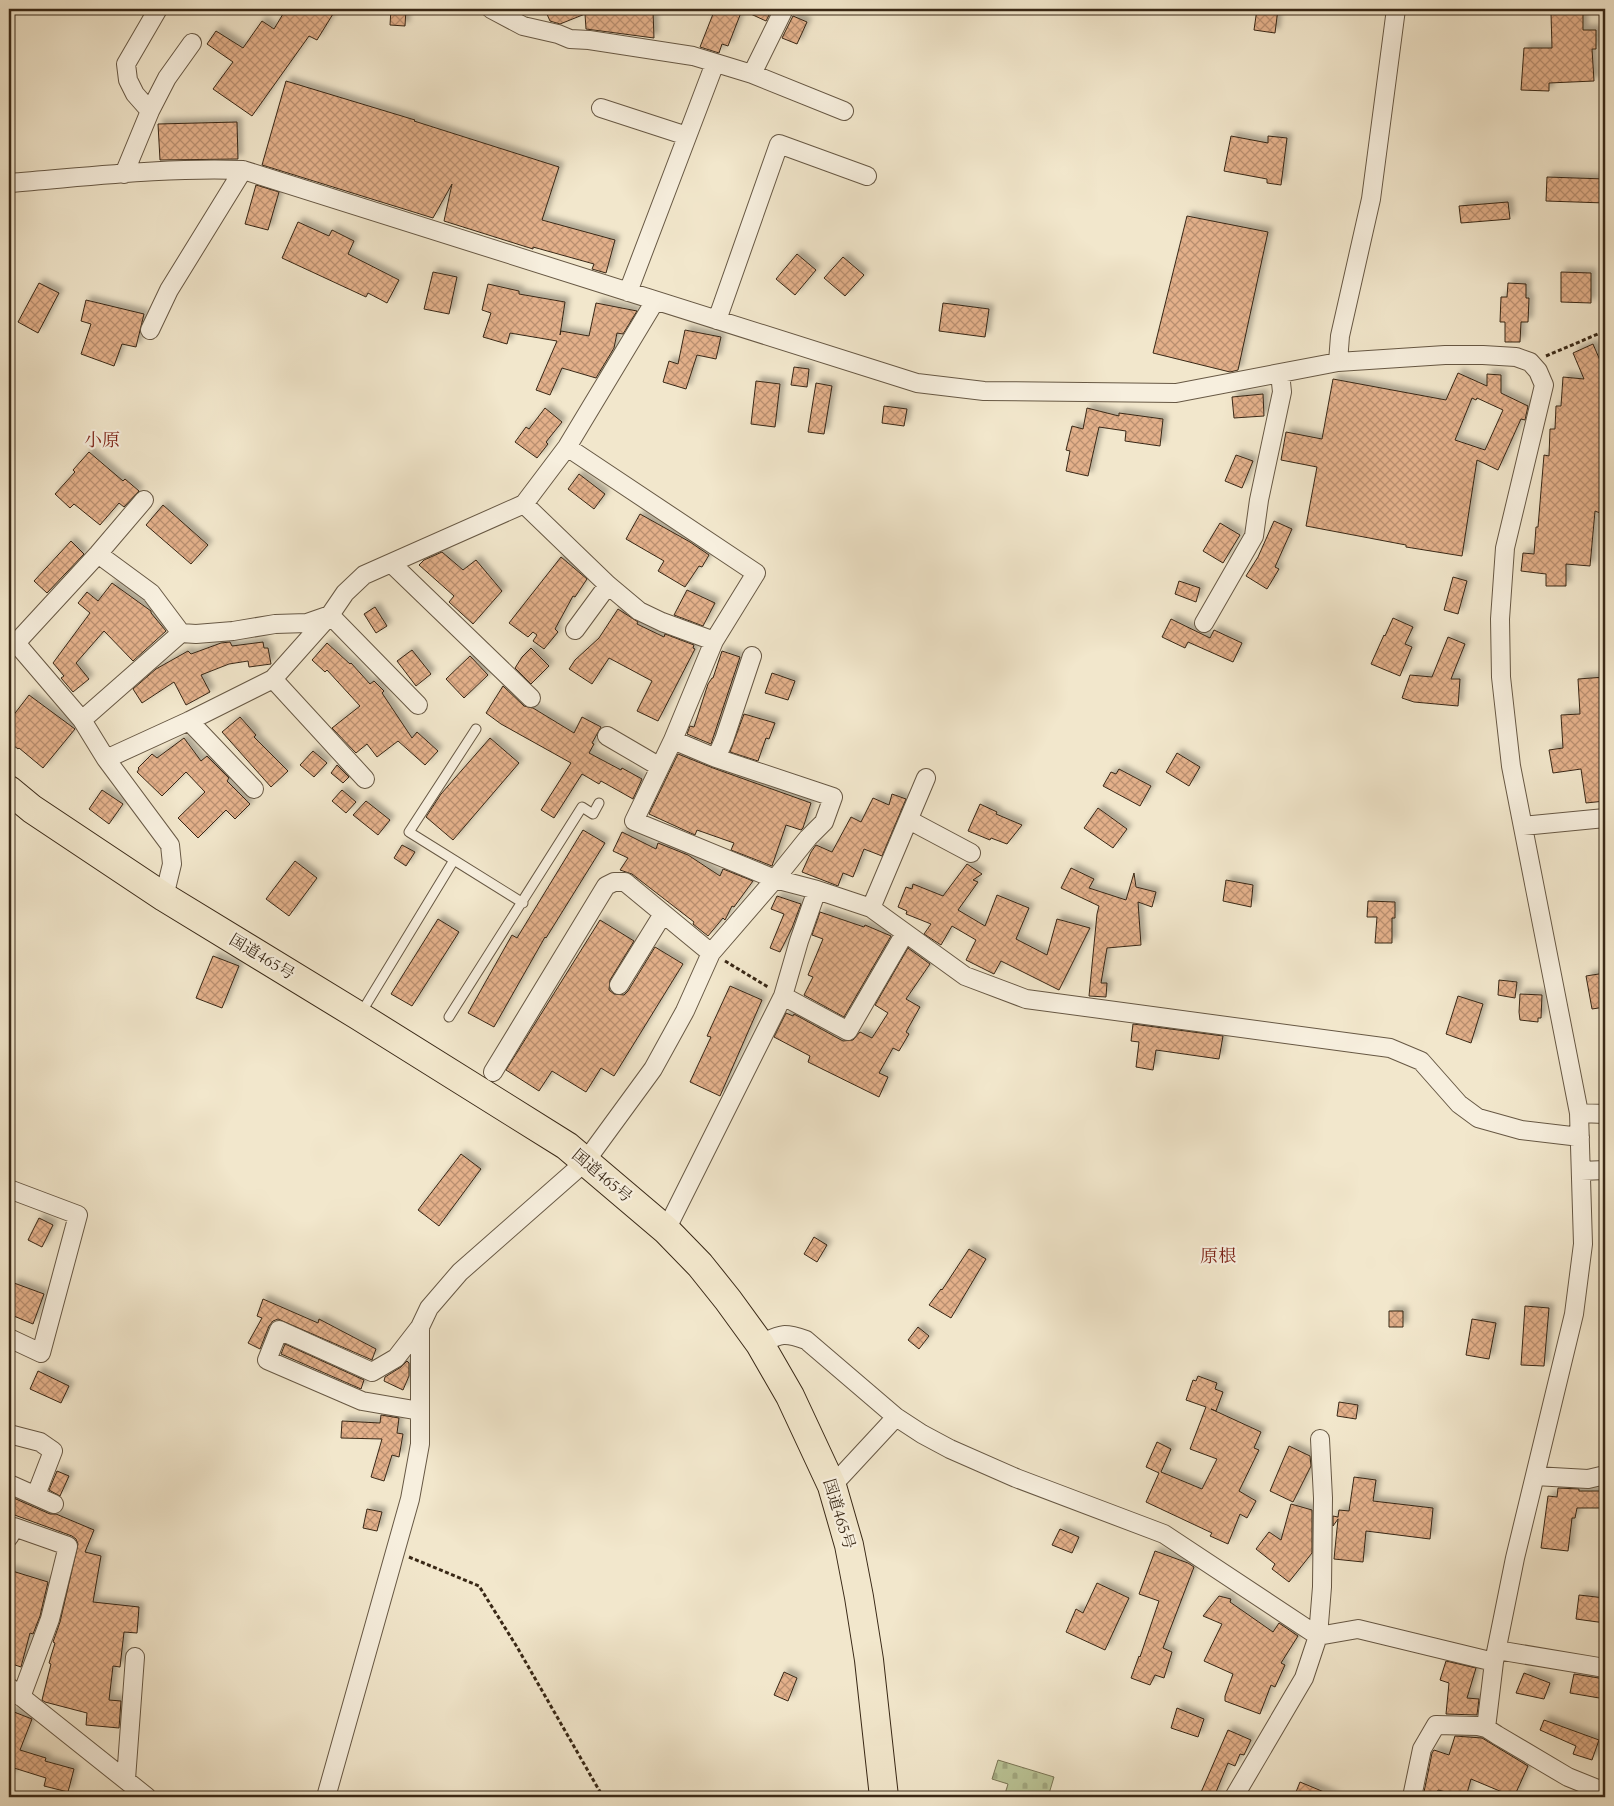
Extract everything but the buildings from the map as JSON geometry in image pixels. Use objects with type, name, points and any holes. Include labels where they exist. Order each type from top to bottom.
[{"type":"highway","name":"国道465号","points":[[9,790],[32,809],[164,898],[359,1016],[567,1146],[666,1230],[700,1265],[760,1344],[790,1396],[832,1486],[849,1545],[859,1597],[869,1660],[884,1797]]},
{"type":"street","points":[[150,112],[135,94],[128,80],[126,64],[158,9]]},
{"type":"street","points":[[490,9],[524,26],[558,34],[570,39],[590,40],[693,56],[752,74],[844,112]]},
{"type":"street","points":[[752,74],[784,9]]},
{"type":"street","points":[[1338,362],[1340,336],[1371,199],[1396,9]]},
{"type":"street","points":[[124,174],[150,112],[168,78],[192,43]]},
{"type":"street","points":[[628,292],[715,63]]},
{"type":"street","points":[[602,108],[687,136]]},
{"type":"street","points":[[717,320],[778,144],[867,176]]},
{"type":"street","points":[[9,183],[124,174],[219,169],[243,170],[917,383],[984,391],[1176,393],[1338,362],[1445,354],[1483,354],[1516,357],[1530,362],[1538,371],[1544,385],[1505,548],[1500,619],[1501,677],[1511,766],[1579,1113],[1583,1244],[1574,1314],[1515,1558],[1495,1656],[1486,1728]]},
{"type":"street","points":[[150,330],[169,290],[243,170]]},
{"type":"street","points":[[106,758],[189,721],[273,679],[330,615],[345,593],[364,575],[524,504],[567,447],[656,301]]},
{"type":"street","points":[[1204,623],[1254,536],[1259,500],[1282,392],[1280,373]]},
{"type":"street","points":[[567,447],[756,573],[714,641],[673,740],[634,821],[776,879],[871,908],[964,976],[1026,999],[1390,1048],[1421,1061],[1459,1104],[1478,1118],[1521,1130],[1580,1137]]},
{"type":"street","points":[[144,500],[98,554],[12,641],[82,720],[106,758],[170,844],[172,864],[164,898]]},
{"type":"street","points":[[524,504],[639,611],[662,622],[714,641]]},
{"type":"street","points":[[98,554],[151,593],[181,633]]},
{"type":"street","points":[[391,563],[531,698]]},
{"type":"street","points":[[575,630],[608,584]]},
{"type":"street","points":[[82,720],[181,633],[196,634],[233,631],[275,624],[307,622],[330,615]]},
{"type":"street","points":[[330,615],[418,705]]},
{"type":"street","points":[[716,758],[724,740],[752,656]]},
{"type":"street","points":[[273,679],[365,779]]},
{"type":"street","points":[[189,721],[254,789]]},
{"type":"street","points":[[607,736],[660,767]]},
{"type":"street","points":[[420,1411],[362,1401],[267,1360],[279,1330],[372,1372],[396,1358],[420,1327],[429,1308],[460,1272],[585,1162],[653,1069],[685,1011],[711,953],[776,879],[808,838],[824,822],[834,797],[716,758],[673,740]]},
{"type":"street","points":[[871,908],[926,778]]},
{"type":"street","points":[[1523,826],[1605,818]]},
{"type":"street","points":[[909,820],[971,853]]},
{"type":"street","points":[[493,1072],[606,886],[614,882],[625,882],[711,953]]},
{"type":"street","points":[[666,1230],[784,996],[799,941],[817,890]]},
{"type":"street","points":[[619,985],[664,914]]},
{"type":"street","points":[[784,996],[848,1031],[905,933]]},
{"type":"street","points":[[1579,1113],[1605,1114]]},
{"type":"street","points":[[1581,1171],[1605,1170]]},
{"type":"street","points":[[9,1189],[78,1215],[41,1353],[9,1338]]},
{"type":"street","points":[[326,1797],[412,1490],[420,1444],[420,1327]]},
{"type":"street","points":[[760,1344],[781,1334],[793,1335],[806,1340],[896,1417],[922,1434],[950,1449],[1016,1478],[1164,1534],[1318,1636],[1358,1629],[1495,1656],[1605,1668]]},
{"type":"street","points":[[832,1486],[896,1417]]},
{"type":"street","points":[[9,1434],[40,1442],[53,1451],[36,1495]]},
{"type":"street","points":[[1234,1797],[1304,1678],[1318,1636],[1322,1587],[1323,1518],[1320,1439]]},
{"type":"street","points":[[1535,1476],[1588,1479],[1605,1475]]},
{"type":"street","points":[[9,1484],[54,1504]]},
{"type":"street","points":[[9,1537],[14,1527],[68,1546],[50,1619],[15,1692],[147,1797]]},
{"type":"street","points":[[126,1779],[135,1657]]},
{"type":"street","points":[[1412,1797],[1422,1749],[1436,1725],[1478,1726],[1486,1728],[1568,1777],[1605,1792]]},
{"type":"lane","points":[[476,729],[409,832],[522,903]]},
{"type":"lane","points":[[449,1016],[582,807],[592,814],[599,803]]},
{"type":"lane","points":[[359,1016],[454,860]]},
{"type":"path","points":[[1530,362],[1605,331]]},
{"type":"path","points":[[711,953],[784,996]]},
{"type":"path","points":[[395,1550],[479,1586],[517,1647],[603,1797]]},
{"type":"green space","points":[[998,1760],[1054,1777],[1048,1797],[1004,1797],[1008,1784],[992,1779]]},
{"type":"district","name":"小原","points":[[102,440]]},
{"type":"district","name":"原根","points":[[1218,1256]]}]
